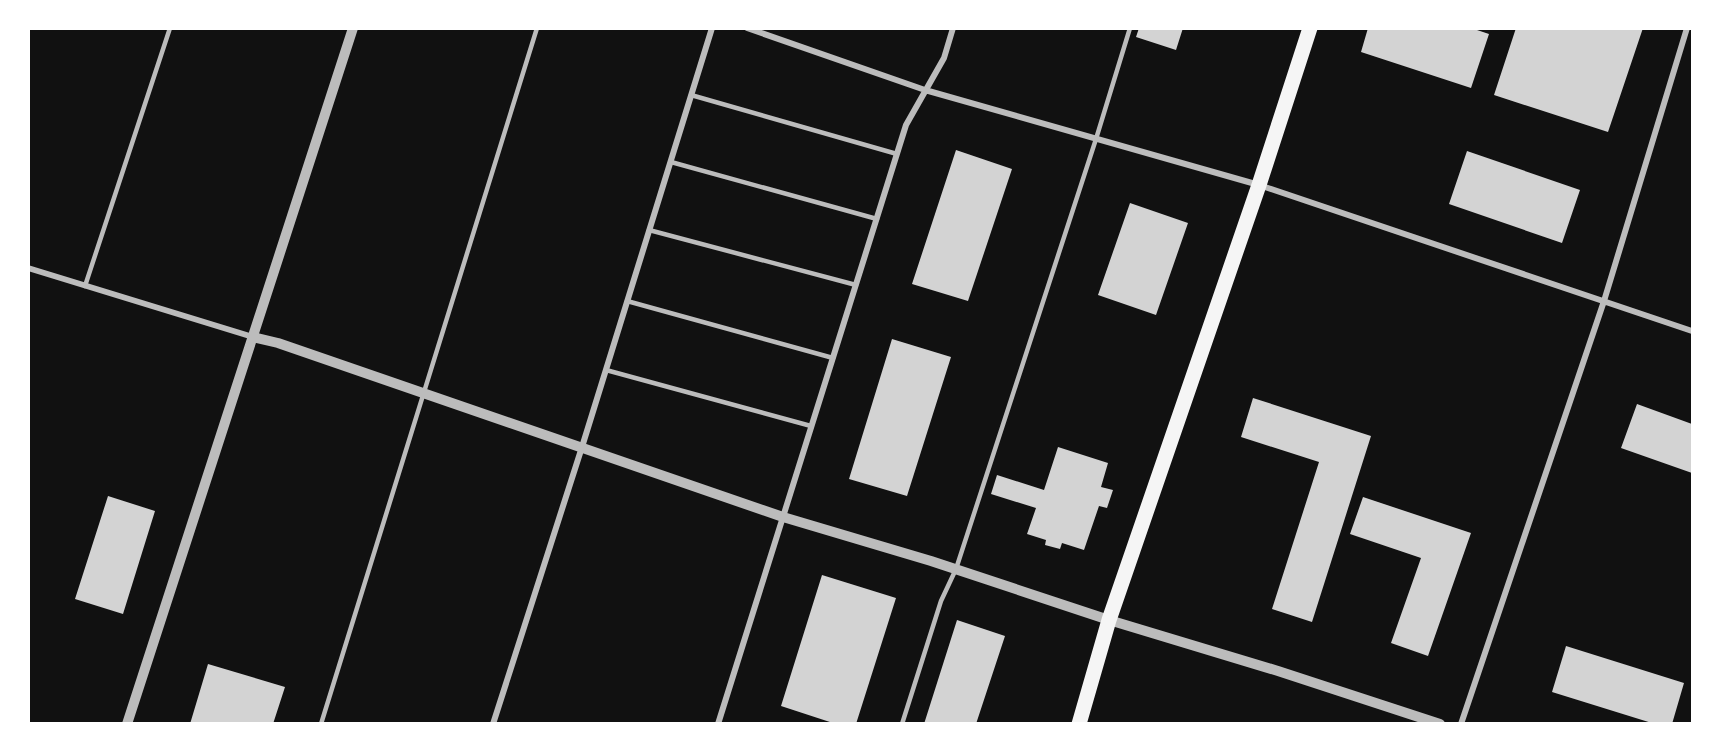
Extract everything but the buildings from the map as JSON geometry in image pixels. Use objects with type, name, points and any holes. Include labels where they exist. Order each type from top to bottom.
[{"type":"main road","points":[[1079,723],[1109,620],[1310,28]]},
{"type":"street","points":[[127,723],[353,28]]},
{"type":"street","points":[[493,723],[582,447],[712,28]]},
{"type":"street","points":[[747,28],[925,90],[1258,185],[1692,331]]},
{"type":"street","points":[[718,723],[906,125],[944,58],[953,28]]},
{"type":"street","points":[[1461,723],[1604,301],[1687,28]]},
{"type":"street","points":[[28,268],[278,343],[783,517],[956,569],[1109,620],[1278,670],[1440,723]]},
{"type":"lane","points":[[85,286],[170,28]]},
{"type":"lane","points":[[321,723],[537,28]]},
{"type":"lane","points":[[902,723],[941,601],[956,569],[1130,28]]},
{"type":"lane","points":[[691,95],[897,154]]},
{"type":"lane","points":[[671,162],[877,219]]},
{"type":"lane","points":[[649,231],[856,285]]},
{"type":"lane","points":[[627,301],[833,358]]},
{"type":"lane","points":[[606,369],[812,426]]}]
